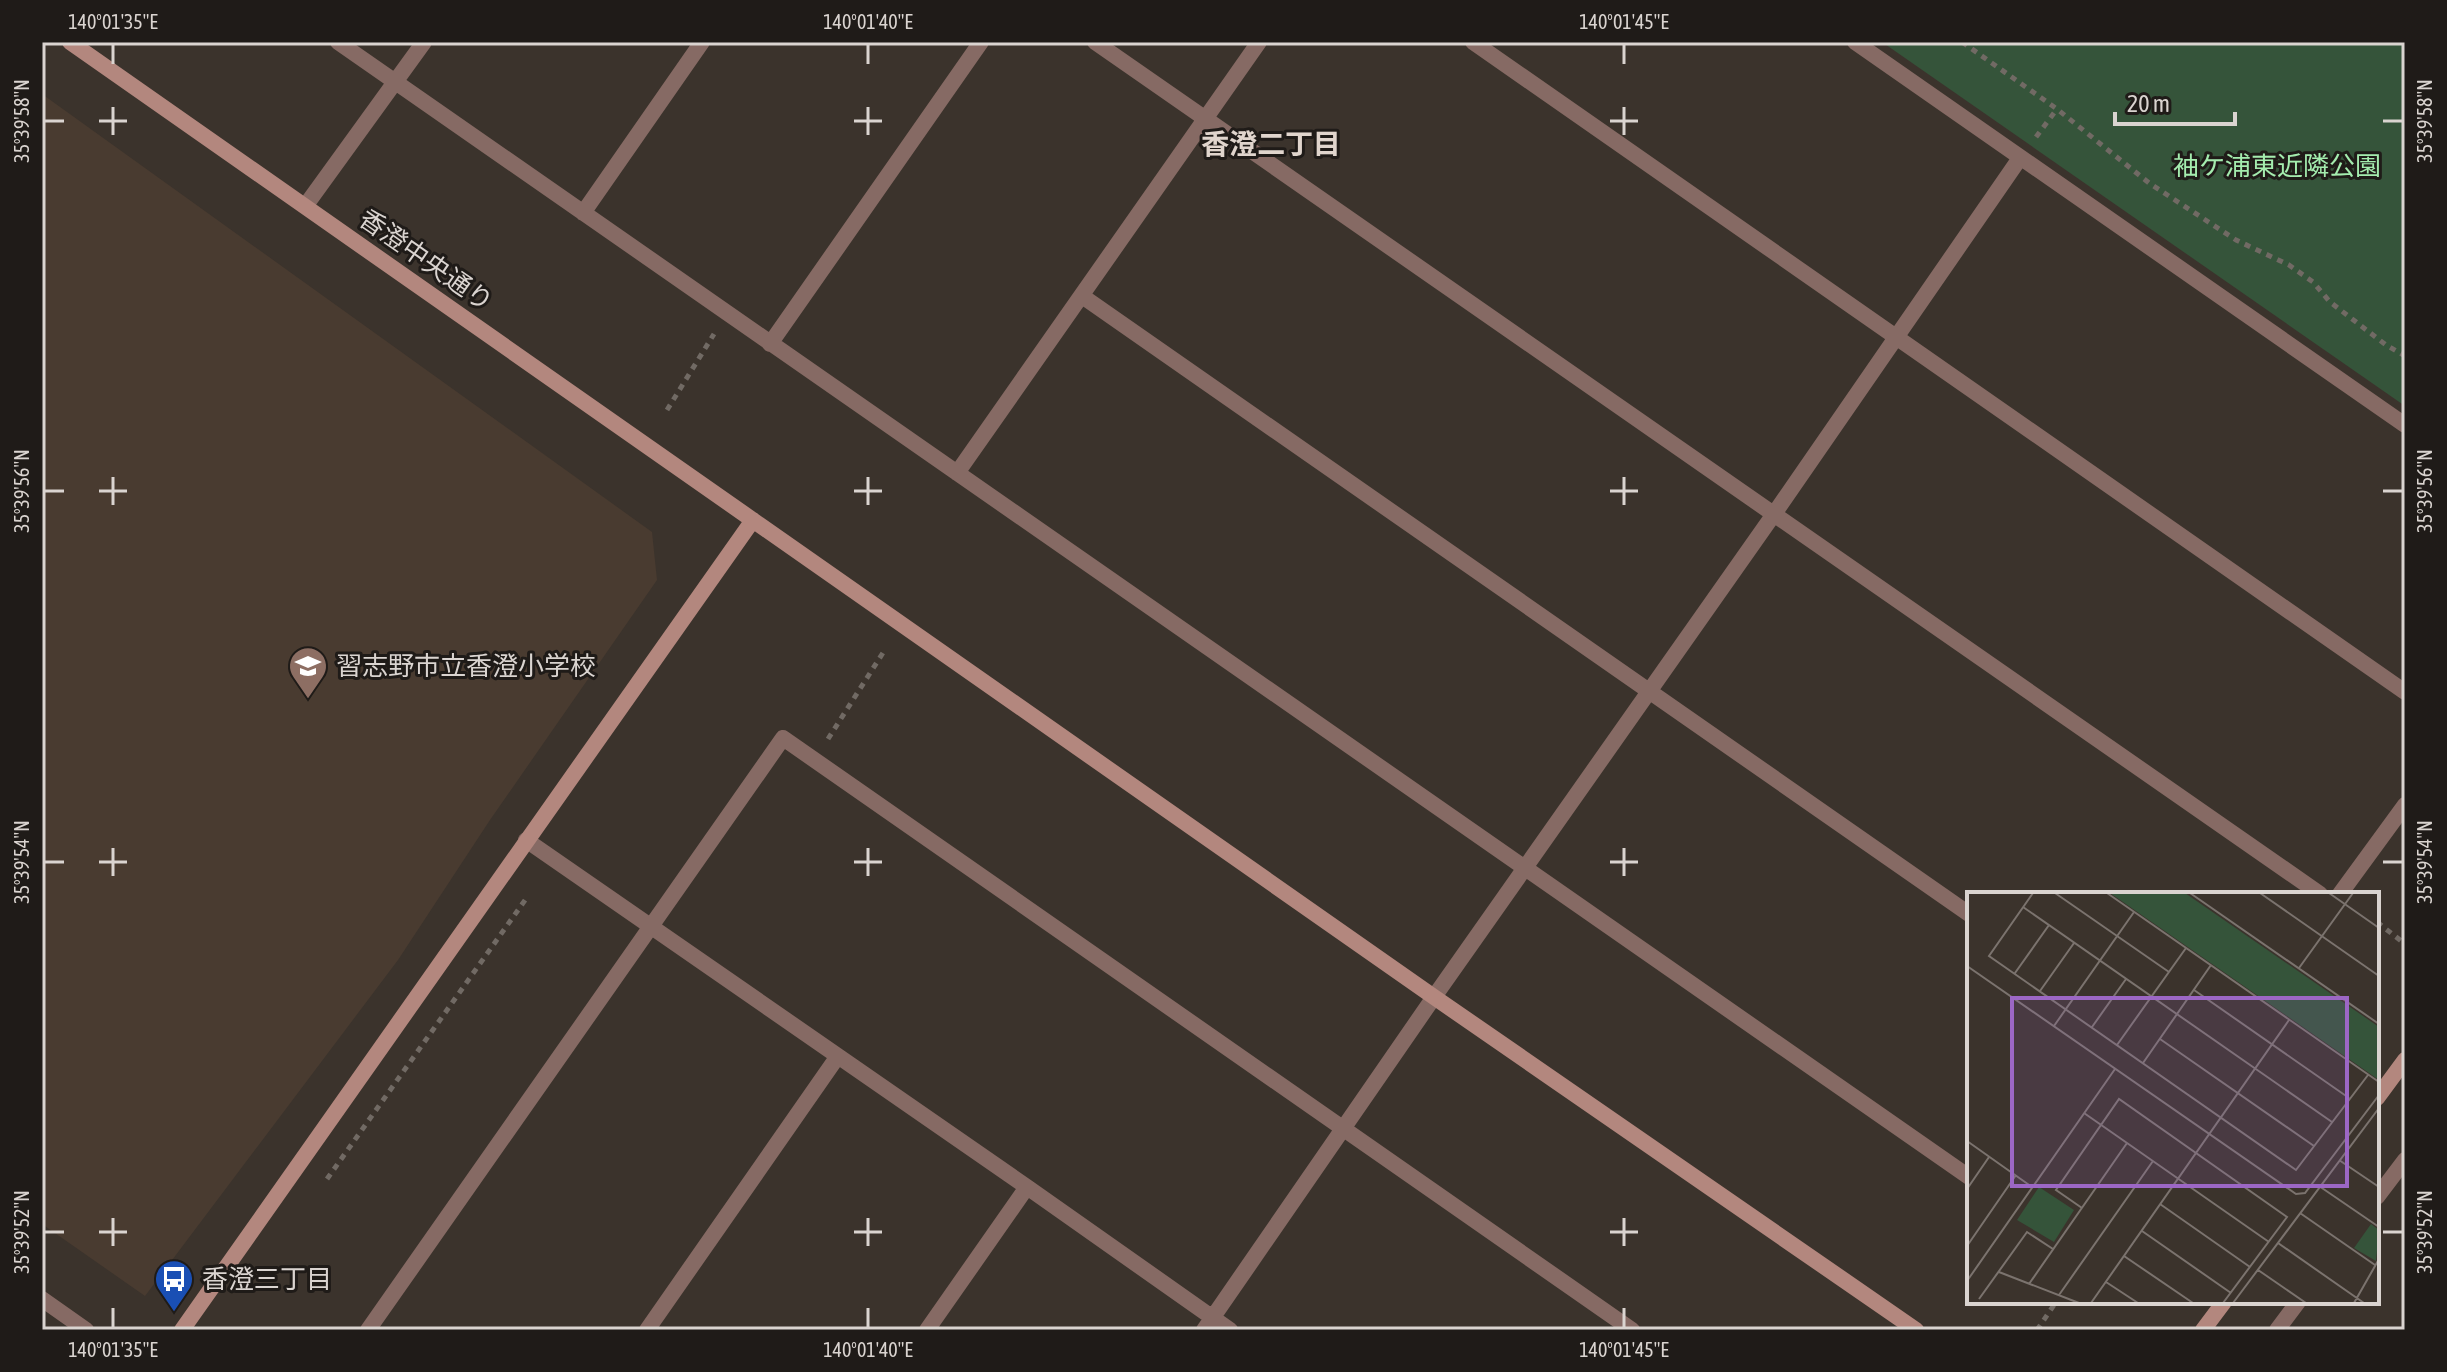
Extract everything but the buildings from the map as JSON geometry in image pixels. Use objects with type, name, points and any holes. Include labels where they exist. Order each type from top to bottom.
[{"type":"street","name":"香澄中央通り","points":[[70,42],[1434,997],[1916,1330]]},
{"type":"street","points":[[338,42],[1967,1176]]},
{"type":"street","points":[[306,205],[424,42]]},
{"type":"street","points":[[583,213],[702,42]]},
{"type":"street","points":[[770,344],[981,42]]},
{"type":"street","points":[[1095,42],[2317,892]]},
{"type":"street","points":[[957,473],[1259,42]]},
{"type":"street","points":[[1473,42],[2405,692]]},
{"type":"street","points":[[1855,42],[2405,425]]},
{"type":"street","points":[[1209,1324],[2020,158]]},
{"type":"street","points":[[1082,296],[1967,913]]},
{"type":"street","points":[[182,1330],[753,520]]},
{"type":"street","points":[[368,1330],[783,738],[1632,1330]]},
{"type":"street","points":[[2341,892],[2405,805]]},
{"type":"street","points":[[526,840],[1027,1187],[1209,1324],[1230,1330]]},
{"type":"street","points":[[647,1330],[838,1056]]},
{"type":"street","points":[[2379,1095],[2405,1060]]},
{"type":"street","points":[[2379,1194],[2405,1160]]},
{"type":"street","points":[[2389,1181],[2405,1191]]},
{"type":"street","points":[[927,1330],[1027,1187]]},
{"type":"street","points":[[42,1299],[86,1330]]},
{"type":"street","points":[[2203,1330],[2222,1304]]},
{"type":"street","points":[[2277,1330],[2296,1304]]},
{"type":"path","points":[[1962,42],[2057,109],[2149,183],[2236,240],[2289,265],[2313,282],[2330,302],[2405,356]]},
{"type":"path","points":[[667,410],[727,313]]},
{"type":"path","points":[[814,760],[886,648]]},
{"type":"path","points":[[320,1190],[528,896]]},
{"type":"path","points":[[2379,924],[2405,944]]},
{"type":"path","points":[[2037,1330],[2055,1304]]},
{"type":"shaded area","name":"習志野市立香澄小学校","points":[[42,94],[652,532],[657,580],[490,820],[398,960],[145,1296],[42,1224]]},
{"type":"green space","name":"袖ケ浦東近隣公園","points":[[1882,42],[2405,42],[2405,406]]},
{"type":"place","name":"習志野市立香澄小学校","points":[[308,700]]},
{"type":"place","name":"香澄三丁目","points":[[174,1313]]},
{"type":"district","name":"香澄二丁目","points":[[1271,144]]}]
